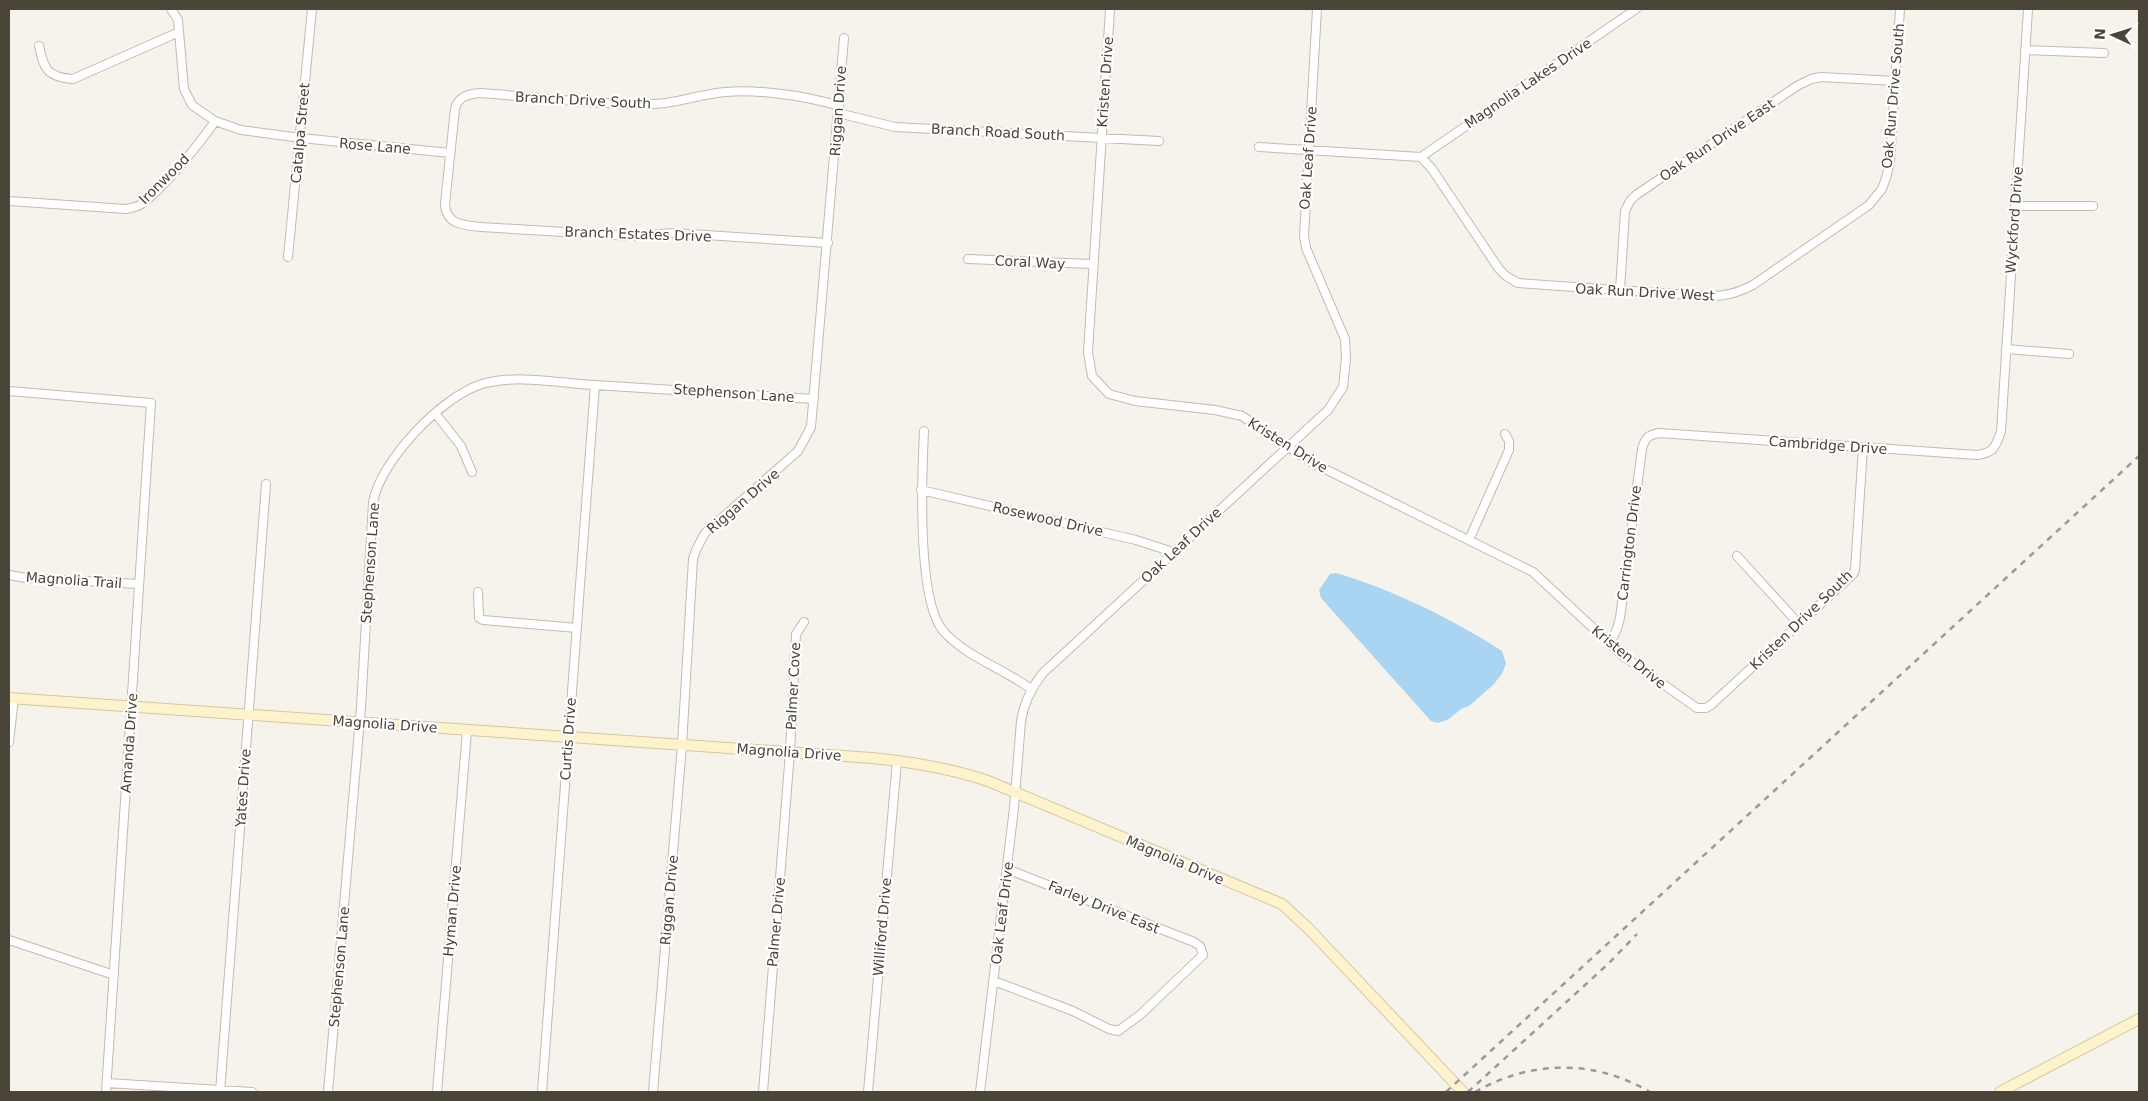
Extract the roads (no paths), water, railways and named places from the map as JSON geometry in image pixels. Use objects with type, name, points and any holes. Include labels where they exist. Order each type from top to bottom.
[{"type":"street","name":"Rose Lane","points":[[170,9],[178,20],[184,89],[192,105],[215,121],[241,130],[450,153]]},
{"type":"street","name":"Catalpa Street","points":[[288,257],[312,9]]},
{"type":"street","name":"Kristen Drive","points":[[1110,9],[1100,138],[1088,361],[1092,376],[1104,392],[1134,402],[1236,414],[1262,428],[1287,448],[1311,462],[1519,564],[1539,576],[1610,644],[1677,696],[1700,709]]},
{"type":"street","name":"Oak Leaf Drive","points":[[980,1092],[1007,869],[1023,708],[1031,689],[1043,673],[1334,403],[1343,387],[1346,359],[1342,330],[1304,242],[1303,227],[1317,9]]},
{"type":"street","name":"Magnolia Lakes Drive","points":[[1421,157],[1636,9]]},
{"type":"street","name":"Oak Run Drive South","points":[[1884,184],[1890,160],[1900,9]]},
{"type":"street","name":"Wyckford Drive","points":[[2001,432],[2028,9]]},
{"type":"street","points":[[39,46],[43,64],[48,72],[60,78],[72,79],[180,32]]},
{"type":"street","name":"Riggan Drive","points":[[653,1092],[682,745],[692,568],[696,550],[710,528],[802,446],[811,427],[844,38]]},
{"type":"street","points":[[2025,50],[2104,53]]},
{"type":"street","name":"Oak Run Drive East","points":[[1620,290],[1625,211],[1630,201],[1636,195],[1811,79],[1820,77],[1895,80]]},
{"type":"street","name":"Branch Drive South","points":[[450,153],[456,104],[467,95],[475,94],[648,104],[677,102],[712,93],[760,93],[799,97],[839,109]]},
{"type":"street","name":"Branch Road South","points":[[839,109],[895,127],[1159,141]]},
{"type":"street","name":"Ironwood","points":[[9,201],[126,209],[138,206],[162,184],[204,137],[215,121]]},
{"type":"street","points":[[1258,147],[1421,157]]},
{"type":"street","name":"Branch Estates Drive","points":[[450,153],[446,210],[450,218],[460,224],[642,237],[674,233],[828,243]]},
{"type":"street","name":"Oak Run Drive West","points":[[1421,157],[1436,176],[1499,270],[1518,283],[1720,296],[1735,294],[1753,285],[1862,211],[1876,197],[1884,184]]},
{"type":"street","points":[[2015,206],[2093,206]]},
{"type":"street","name":"Coral Way","points":[[968,259],[1093,264]]},
{"type":"street","points":[[2006,349],[2069,354]]},
{"type":"street","name":"Stephenson Lane","points":[[328,1092],[360,722],[374,497],[382,475],[435,413],[461,392],[489,382],[536,380],[814,399]]},
{"type":"street","name":"Curtis Drive","points":[[542,1092],[595,385]]},
{"type":"street","name":"Amanda Drive","points":[[9,391],[151,403],[106,1092]]},
{"type":"street","points":[[435,413],[461,446],[472,472]]},
{"type":"street","points":[[924,431],[921,521],[932,612],[936,622],[943,632],[963,648],[1031,689]]},
{"type":"street","name":"Cambridge Drive","points":[[1644,441],[1650,435],[1659,433],[1978,455],[1985,454],[1994,449],[2001,432]]},
{"type":"street","points":[[1469,540],[1509,450],[1505,434]]},
{"type":"street","name":"Carrington Drive","points":[[1610,644],[1620,618],[1644,441]]},
{"type":"street","name":"Kristen Drive South","points":[[1700,709],[1711,705],[1844,583],[1855,570],[1863,447]]},
{"type":"street","name":"Yates Drive","points":[[221,1091],[266,484]]},
{"type":"street","name":"Rosewood Drive","points":[[921,490],[1136,540],[1173,552]]},
{"type":"street","points":[[1737,556],[1799,624]]},
{"type":"street","name":"Magnolia Trail","points":[[9,575],[26,578],[140,584]]},
{"type":"street","points":[[478,592],[479,618],[483,620],[577,628]]},
{"type":"street","name":"Palmer Cove","points":[[790,752],[796,634],[804,622]]},
{"type":"street","points":[[9,742],[11,698]]},
{"type":"street","name":"Magnolia Drive","points":[[11,698],[790,752],[897,761],[958,772],[1015,793],[1282,904],[1309,929],[1463,1092]]},
{"type":"street","name":"Hyman Drive","points":[[436,1092],[467,730]]},
{"type":"street","name":"Palmer Drive","points":[[763,1092],[790,752]]},
{"type":"street","name":"Williford Drive","points":[[868,1092],[897,761]]},
{"type":"street","name":"Farley Drive East","points":[[994,981],[1074,1011],[1109,1029],[1122,1030],[1200,960],[1203,955],[1200,946],[1007,869]]},
{"type":"street","points":[[9,940],[114,975]]},
{"type":"street","points":[[2000,1092],[2139,1019]]},
{"type":"street","points":[[107,1083],[252,1092]]},
{"type":"water","points":[[1336,573],[1400,596],[1442,616],[1502,651],[1506,663],[1502,674],[1493,685],[1469,706],[1461,709],[1449,719],[1438,723],[1431,721],[1321,598],[1319,590],[1330,574]]},
{"type":"railway","points":[[1446,1092],[2139,456]]},
{"type":"railway","points":[[1468,1092],[1608,964],[1637,934]]},
{"type":"railway","points":[[1475,1092],[1496,1081],[1518,1074],[1540,1069],[1562,1068],[1585,1069],[1607,1074],[1629,1081],[1650,1092]]}]
